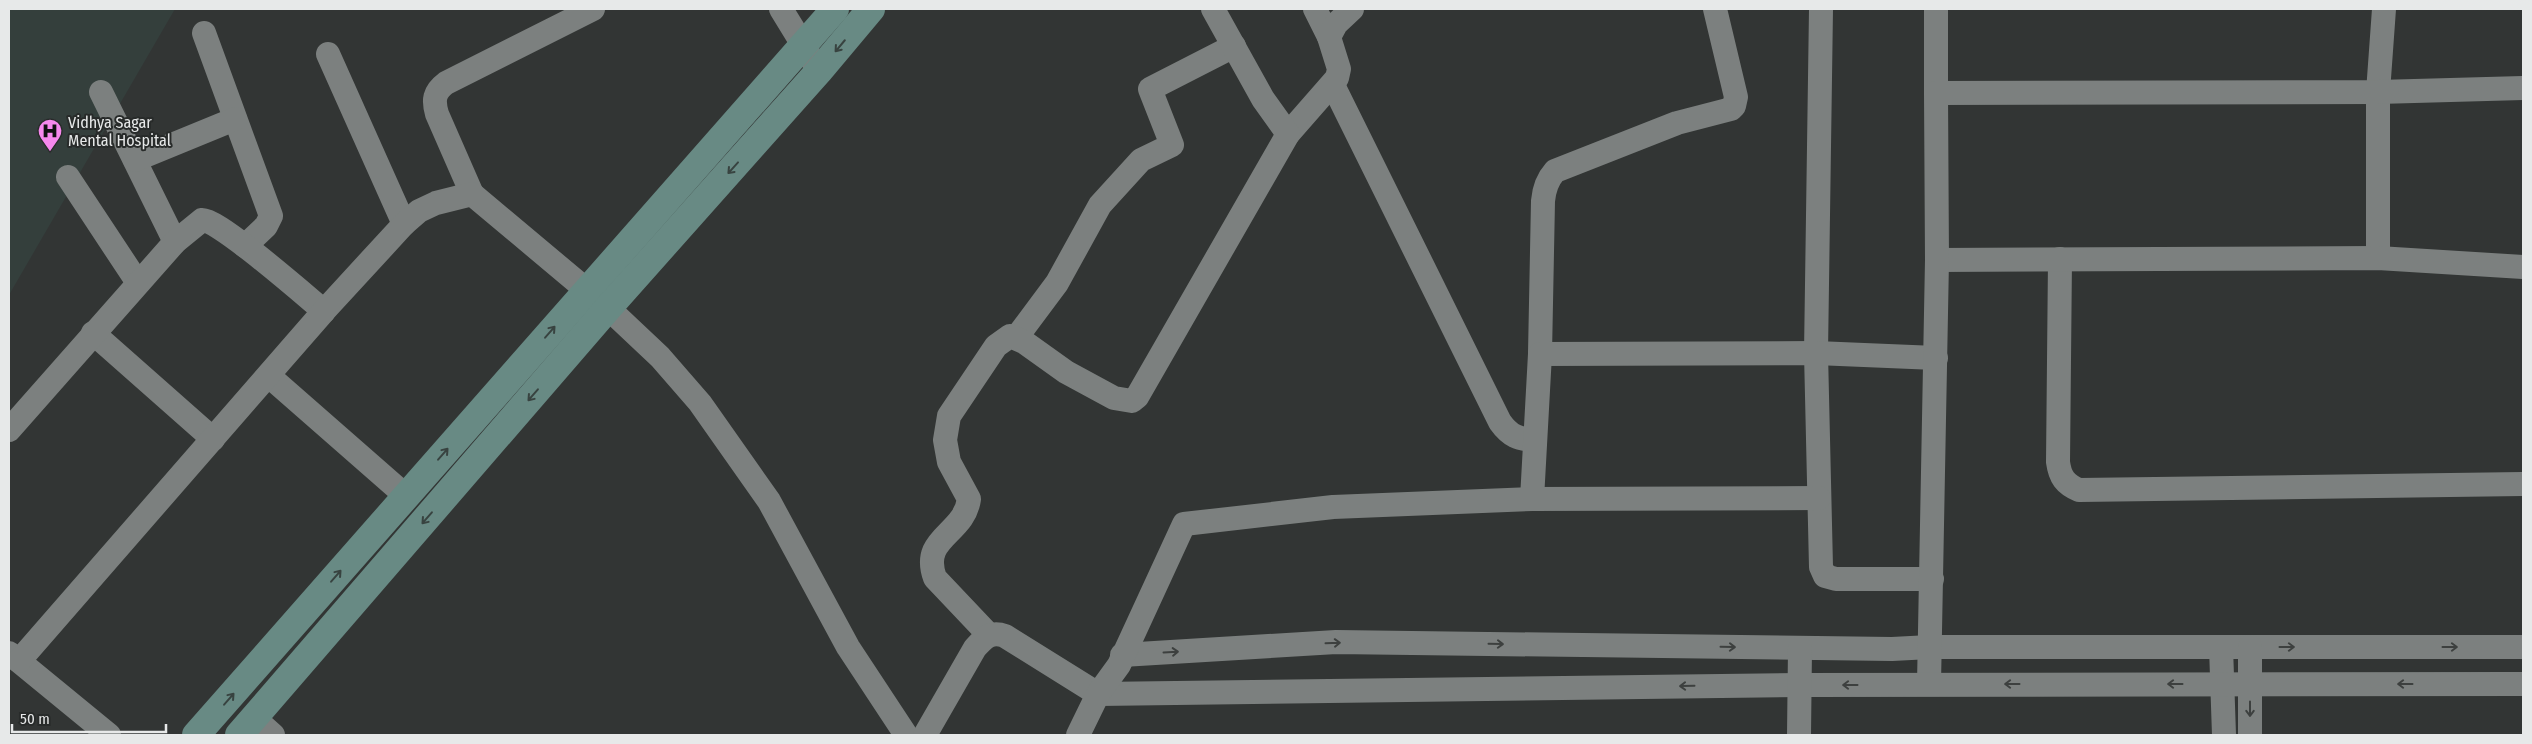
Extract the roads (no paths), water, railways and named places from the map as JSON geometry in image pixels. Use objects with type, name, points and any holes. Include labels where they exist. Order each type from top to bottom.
[{"type":"street","points":[[593,9],[446,83],[436,92],[434,104],[437,114],[472,194],[608,308],[660,357],[700,403],[768,501],[848,647],[906,735]]},
{"type":"street","points":[[780,9],[819,71]]},
{"type":"street","points":[[196,735],[835,9]]},
{"type":"street","points":[[255,729],[608,308],[819,71],[871,9]]},
{"type":"street","points":[[1213,9],[1263,99],[1288,134]]},
{"type":"street","points":[[989,635],[935,578],[930,558],[942,539],[962,519],[968,506],[967,492],[949,462],[945,440],[949,416],[996,346],[1010,336],[1016,338],[1066,372],[1114,398],[1132,401],[1143,388],[1288,134],[1333,85],[1340,73],[1329,37],[1315,9]]},
{"type":"street","points":[[1329,37],[1336,24],[1352,9]]},
{"type":"street","points":[[1532,499],[1540,354],[1543,201],[1547,182],[1555,171],[1625,142],[1734,106],[1736,97],[1715,9]]},
{"type":"street","points":[[1821,9],[1816,353],[1822,567],[1825,576],[1836,579],[1932,580]]},
{"type":"street","points":[[1929,684],[1936,358],[1936,9]]},
{"type":"street","points":[[2378,258],[2378,92],[2384,9]]},
{"type":"street","points":[[204,33],[270,216],[266,226],[245,246]]},
{"type":"street","points":[[1016,338],[1057,283],[1100,205],[1141,160],[1172,146],[1150,89],[1234,46]]},
{"type":"street","points":[[328,54],[404,224]]},
{"type":"street","points":[[1333,85],[1500,422],[1511,434],[1520,439],[1535,440]]},
{"type":"street","points":[[1936,93],[2378,92],[2523,88]]},
{"type":"street","points":[[101,92],[175,242]]},
{"type":"street","points":[[135,160],[235,119]]},
{"type":"street","points":[[68,177],[138,283]]},
{"type":"street","points":[[109,735],[14,657],[213,439],[324,311],[404,224],[419,212],[436,203],[472,194]]},
{"type":"street","points":[[9,430],[175,242],[198,223],[206,220],[245,246],[324,311]]},
{"type":"street","points":[[1937,260],[2378,258],[2523,267]]},
{"type":"street","points":[[2060,259],[2058,462],[2060,472],[2070,486],[2079,490],[2523,484]]},
{"type":"street","points":[[93,333],[213,439]]},
{"type":"street","points":[[1540,354],[1816,353],[1936,358]]},
{"type":"street","points":[[268,376],[406,496]]},
{"type":"street","points":[[1078,735],[1098,694],[1119,665],[1184,524],[1333,507],[1532,499],[1819,498]]},
{"type":"street","points":[[925,735],[975,648],[989,635],[994,633],[1006,636],[1098,694],[1929,684],[2523,684]]},
{"type":"street","points":[[1122,655],[1336,642],[1800,648],[2523,647]]},
{"type":"street","points":[[2221,647],[2224,735]]},
{"type":"street","points":[[2250,647],[2250,735]]},
{"type":"street","points":[[1799,735],[1800,648]]},
{"type":"place","name":"Vidhya Sagar Mental Hospital","points":[[50,152]]}]
